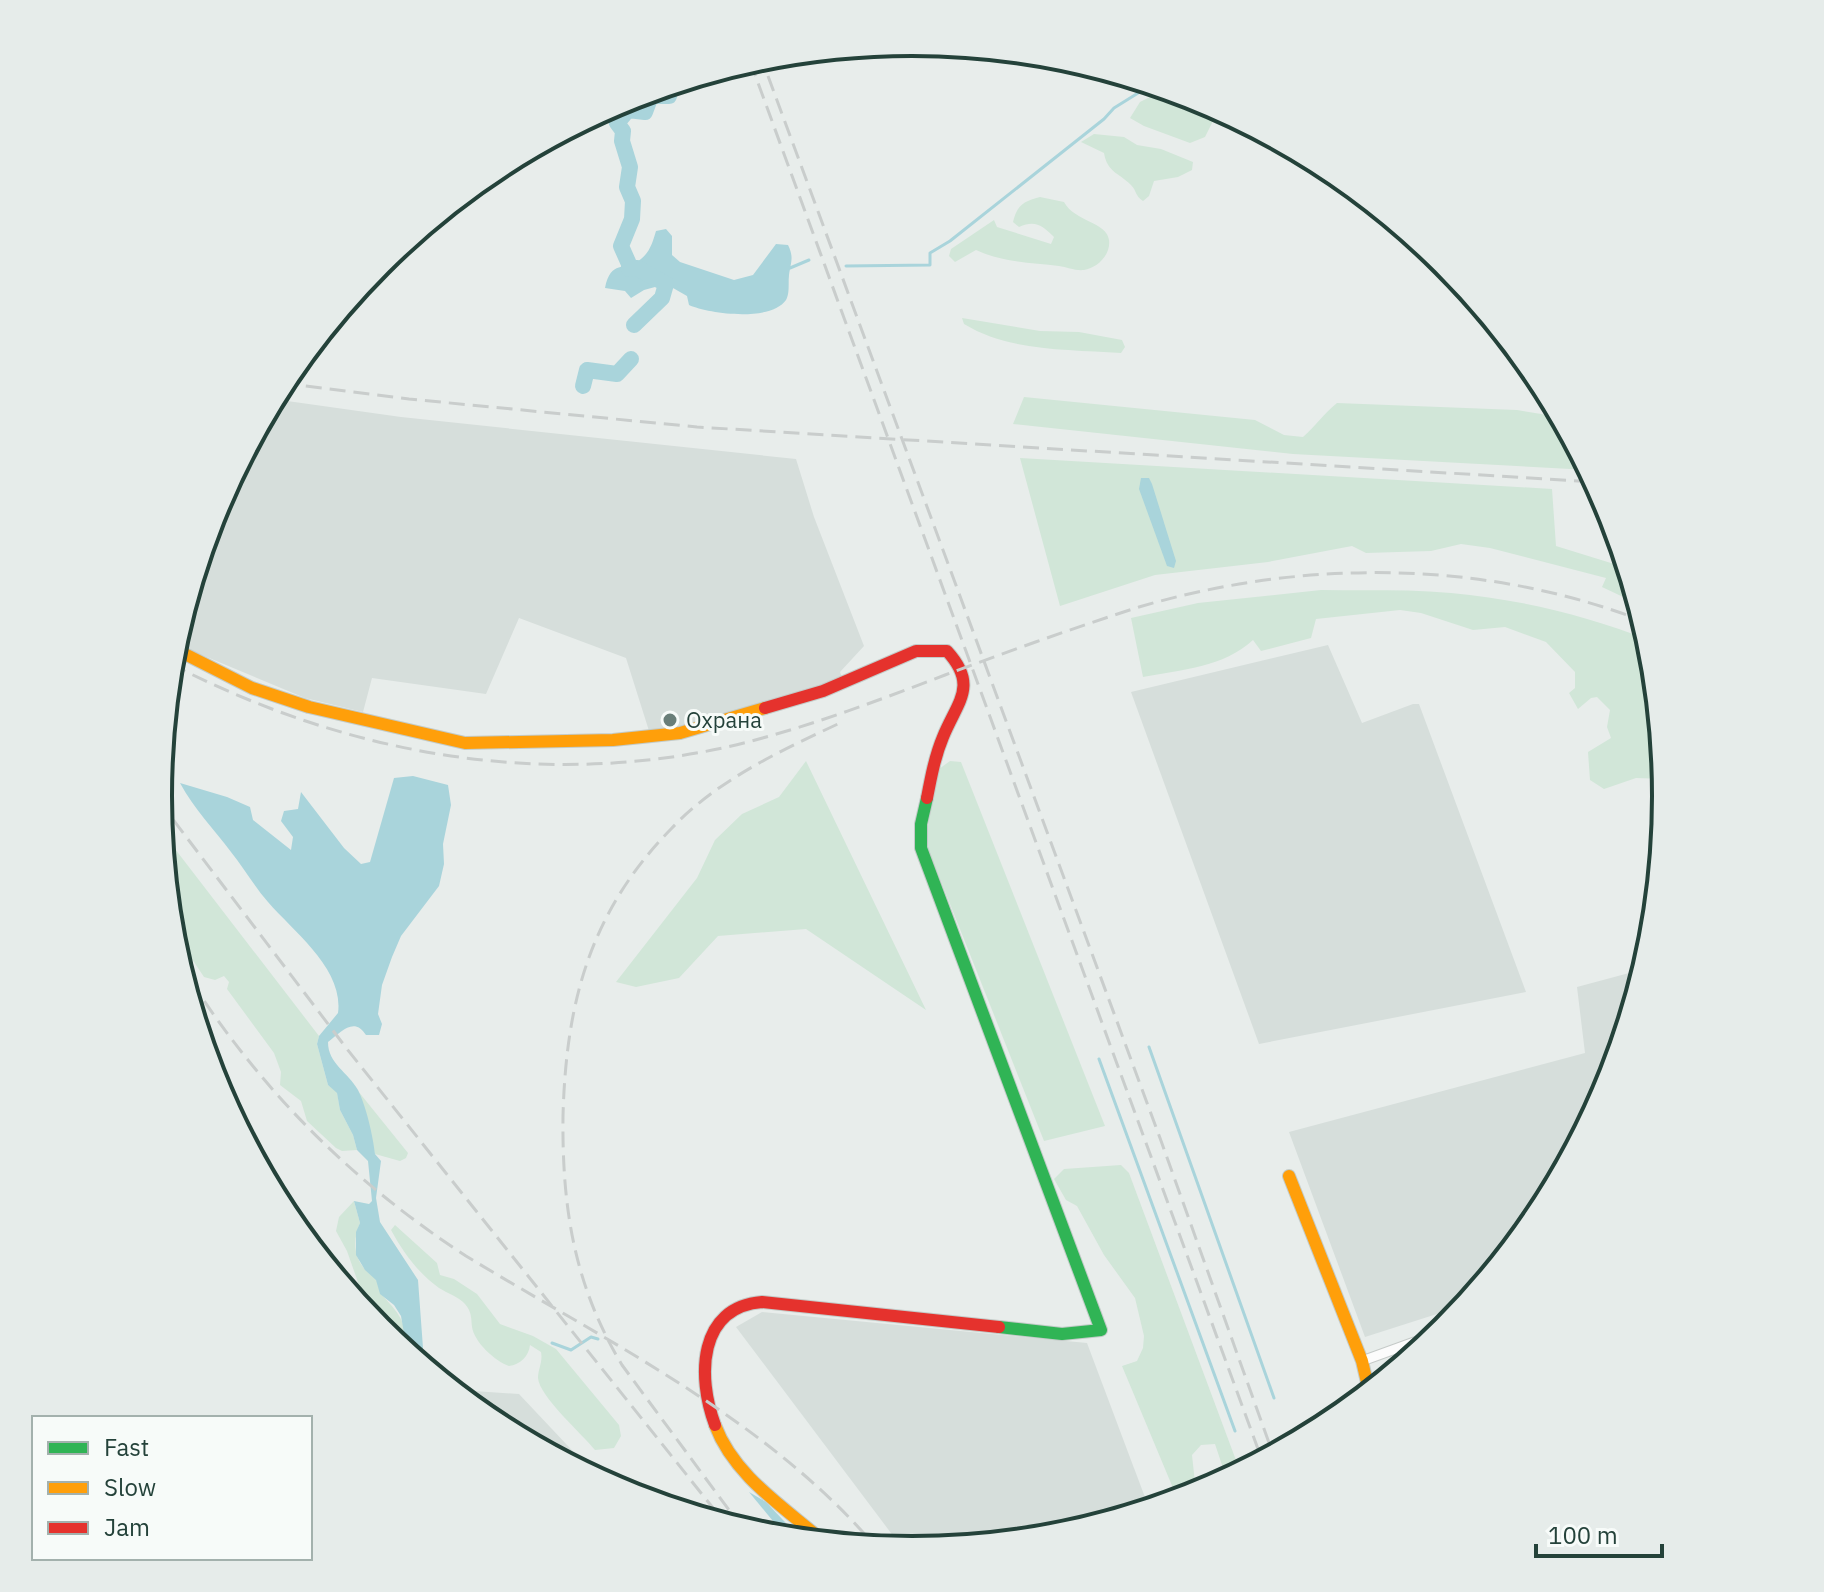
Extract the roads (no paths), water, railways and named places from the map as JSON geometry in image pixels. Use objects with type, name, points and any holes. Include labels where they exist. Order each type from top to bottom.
[{"type":"street","points":[[186,654],[252,688],[309,707],[436,738],[465,743],[506,744],[613,740],[680,733],[823,691],[916,651],[941,649],[955,657],[964,681],[963,697],[944,734],[934,764],[921,824],[921,848],[1101,1330],[1062,1334],[762,1302],[738,1305],[726,1312],[709,1341],[705,1368],[707,1398],[720,1440],[740,1470],[809,1529]]},
{"type":"street","points":[[1289,1176],[1362,1361],[1366,1379]]},
{"type":"street","points":[[1362,1361],[1408,1344]]},
{"type":"water","points":[[666,229],[672,236],[672,255],[680,262],[734,280],[753,275],[776,244],[788,245],[792,260],[786,300],[767,311],[739,314],[689,305],[687,296],[666,284],[644,290],[631,298],[625,291],[605,288],[611,273],[641,259],[649,250],[656,231]]},
{"type":"water","points":[[1141,478],[1149,478],[1152,484],[1176,561],[1174,568],[1167,566],[1139,489]]},
{"type":"water","points":[[413,776],[448,785],[451,805],[439,886],[401,936],[392,957],[382,985],[379,1035],[366,1035],[352,1026],[328,1042],[331,1056],[361,1097],[375,1154],[381,1161],[376,1198],[380,1222],[418,1280],[422,1350],[404,1333],[401,1316],[394,1305],[380,1294],[376,1280],[356,1255],[356,1232],[360,1223],[354,1201],[369,1204],[372,1201],[368,1161],[357,1150],[340,1110],[337,1093],[328,1085],[317,1044],[319,1036],[338,1013],[338,997],[333,981],[315,952],[263,896],[180,783],[250,807],[253,820],[291,850],[293,837],[281,821],[284,811],[298,809],[301,792],[344,848],[361,864],[370,862],[394,778]]},
{"type":"water","points":[[749,1492],[766,1502],[788,1525],[775,1523]]},
{"type":"waterway","points":[[846,266],[930,265],[930,253],[950,241],[1114,108],[1140,92]]},
{"type":"waterway","points":[[633,111],[645,112],[648,105]]},
{"type":"waterway","points":[[625,114],[617,123],[623,131],[622,141],[630,167],[627,187],[633,201],[632,219],[621,246],[629,269],[637,268],[666,284],[662,298],[634,325]]},
{"type":"waterway","points":[[790,268],[809,260]]},
{"type":"waterway","points":[[583,386],[587,370],[617,374],[631,359]]},
{"type":"waterway","points":[[1149,1047],[1274,1398]]},
{"type":"waterway","points":[[1099,1059],[1235,1431]]},
{"type":"waterway","points":[[552,1343],[571,1350],[591,1337],[598,1339]]},
{"type":"railway","points":[[754,73],[1258,1450]]},
{"type":"railway","points":[[768,76],[1160,1138],[1269,1444]]},
{"type":"railway","points":[[297,385],[697,427],[1582,481]]},
{"type":"railway","points":[[183,670],[237,695],[304,720],[373,740],[442,755],[513,763],[584,764],[655,759],[755,740],[837,715],[1017,648],[1139,607],[1201,591],[1264,580],[1328,574],[1392,573],[1456,577],[1519,586],[1630,617]]},
{"type":"railway","points":[[732,1514],[622,1365],[592,1305],[574,1245],[565,1182],[563,1116],[570,1035],[577,997],[602,926],[643,860],[689,812],[729,781],[840,723]]},
{"type":"railway","points":[[173,819],[347,1049],[714,1509]]},
{"type":"railway","points":[[198,991],[238,1047],[305,1125],[381,1194],[466,1256],[629,1352],[735,1421],[786,1459],[863,1534]]},
{"type":"place","name":"Охрана","points":[[670,720]]}]
